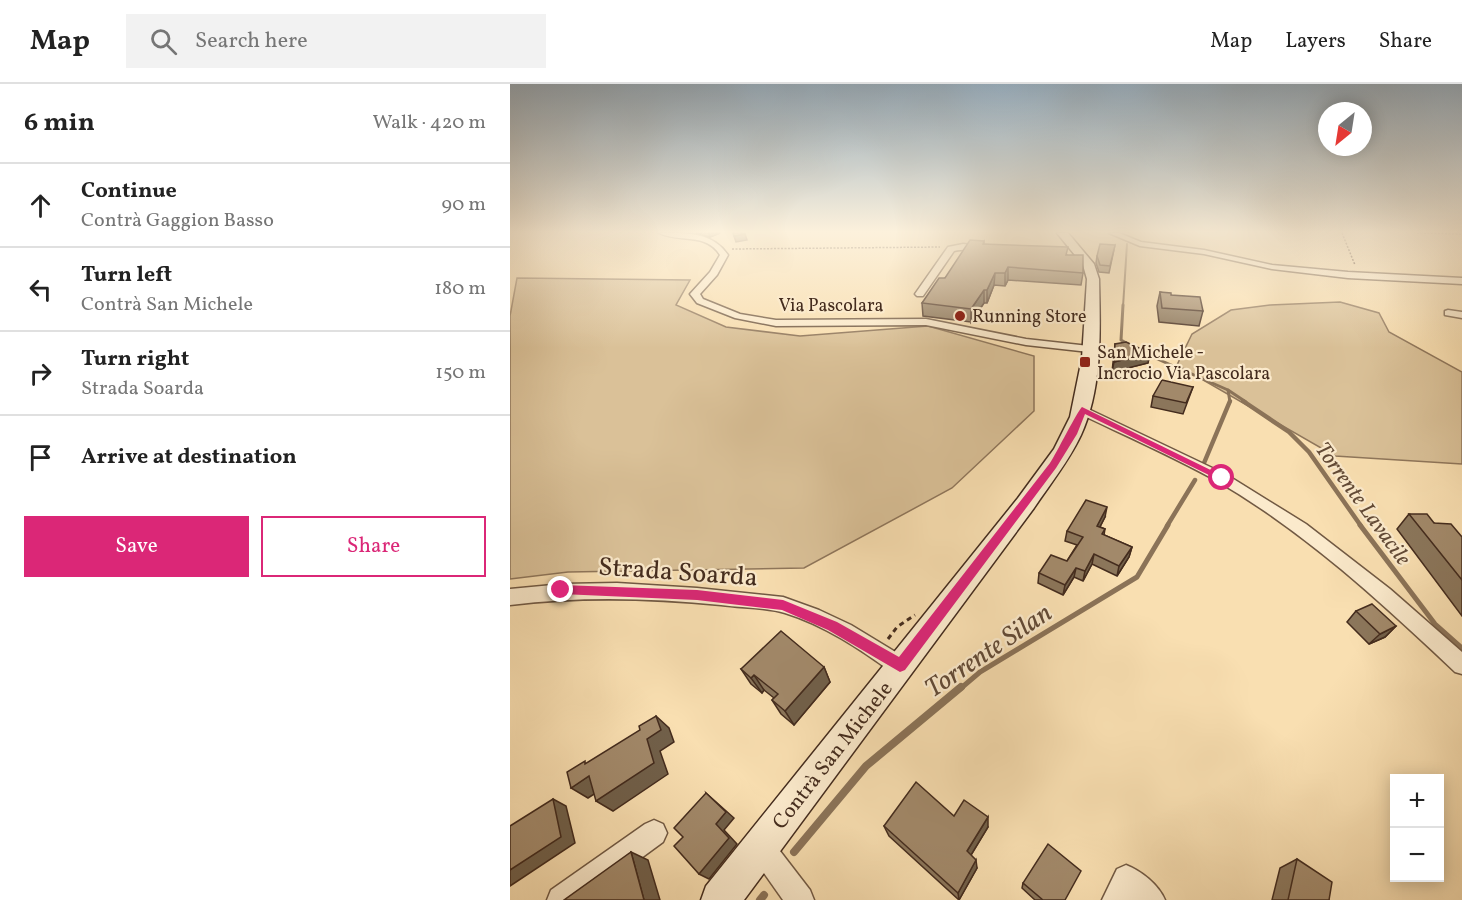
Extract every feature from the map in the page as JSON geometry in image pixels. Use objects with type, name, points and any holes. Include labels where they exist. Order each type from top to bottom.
[{"type":"main road","name":"Contrà San Michele","points":[[720,900],[1047,475],[1072,434],[1082,410],[1089,377],[1093,279],[1090,271]]},
{"type":"street","name":"Via Pascolara","points":[[715,271],[695,294],[700,301],[738,315],[776,323],[926,322],[1026,342],[1089,349]]},
{"type":"street","points":[[920,294],[936,271]]},
{"type":"street","points":[[1312,271],[1462,281]]},
{"type":"street","points":[[1448,313],[1462,315]]},
{"type":"street","points":[[1082,410],[1222,478],[1300,528],[1384,594],[1462,665]]},
{"type":"street","name":"Strada Soarda","points":[[510,597],[561,590],[615,590],[697,595],[783,605],[878,650],[900,666]]},
{"type":"street","points":[[561,900],[654,833]]},
{"type":"street","points":[[761,847],[800,900]]},
{"type":"street","points":[[1116,900],[1126,878],[1151,900]]},
{"type":"path","points":[[1358,271],[1360,276]]},
{"type":"path","points":[[878,650],[897,627],[922,612]]},
{"type":"shaded area","points":[[517,278],[690,280],[676,305],[726,327],[800,336],[928,326],[1034,356],[1034,411],[952,488],[804,568],[568,572],[510,579],[510,316]]},
{"type":"shaded area","points":[[1340,302],[1379,313],[1389,332],[1462,372],[1462,464],[1335,456],[1177,365],[1192,334],[1231,310],[1270,305]]},
{"type":"building","points":[[950,271],[1006,271],[995,273],[987,290],[984,290],[971,309],[922,303],[939,278],[945,278]]},
{"type":"building","points":[[1059,271],[1083,271],[1083,273]]},
{"type":"building","points":[[1160,292],[1200,297],[1203,311],[1162,308]]},
{"type":"building","points":[[1126,342],[1150,353],[1114,362],[1115,344]]},
{"type":"building","points":[[1162,380],[1193,387],[1186,403],[1153,396]]},
{"type":"building","points":[[1086,500],[1107,507],[1097,526],[1105,529],[1102,534],[1132,547],[1119,566],[1094,554],[1085,571],[1076,568],[1065,585],[1039,573],[1051,555],[1067,561],[1083,537],[1067,531]]},
{"type":"building","points":[[1409,514],[1427,514],[1434,523],[1451,524],[1462,537],[1462,580]]},
{"type":"building","points":[[1372,604],[1396,626],[1380,634],[1356,611]]},
{"type":"building","points":[[781,631],[824,667],[785,711],[772,700],[778,694],[754,675],[751,678],[741,669]]},
{"type":"building","points":[[656,716],[661,730],[647,739],[654,763],[596,801],[589,776],[571,788],[567,772],[585,761],[585,764],[640,730],[639,726]]},
{"type":"building","points":[[916,782],[954,816],[964,800],[988,817],[967,851],[976,860],[958,893],[884,826]]},
{"type":"building","points":[[706,793],[726,812],[716,824],[729,838],[699,874],[674,846],[683,837],[674,828]]},
{"type":"building","points":[[553,799],[561,837],[510,870],[510,826]]},
{"type":"building","points":[[1048,844],[1081,871],[1065,900],[1043,900],[1023,883]]},
{"type":"building","points":[[631,852],[644,900],[564,900]]},
{"type":"building","points":[[1297,859],[1332,882],[1329,900],[1288,900]]},
{"type":"waterway","name":"Torrente Silan","points":[[1123,307],[1125,271]]},
{"type":"waterway","name":"Torrente Silan","points":[[1123,305],[1121,340],[1128,344]]},
{"type":"waterway","name":"Torrente Silan","points":[[1146,354],[1228,390]]},
{"type":"waterway","name":"Torrente Lavacile","points":[[1228,390],[1246,402]]},
{"type":"waterway","name":"Torrente Silan","points":[[1228,390],[1230,401]]},
{"type":"waterway","name":"Torrente Silan","points":[[1204,463],[1230,401]]},
{"type":"waterway","name":"Torrente Lavacile","points":[[1243,401],[1289,432],[1309,452],[1361,526]]},
{"type":"waterway","name":"Torrente Silan","points":[[1167,526],[1195,480]]},
{"type":"waterway","name":"Torrente Silan","points":[[960,689],[980,672],[1137,577],[1168,525]]},
{"type":"waterway","name":"Torrente Lavacile","points":[[1360,525],[1435,624],[1462,648]]},
{"type":"waterway","name":"Torrente Silan","points":[[794,852],[866,766],[961,687]]},
{"type":"waterway","name":"Torrente Silan","points":[[760,900],[764,895]]},
{"type":"place","name":"Running Store","points":[[960,316]]},
{"type":"place","name":"San Michele - Incrocio Via Pascolara","points":[[1085,362]]},
{"type":"route","points":[[561,590],[615,590],[697,595],[783,605],[832,626],[878,650],[900,666],[1053,465],[1072,434],[1082,410],[1222,478]]}]
